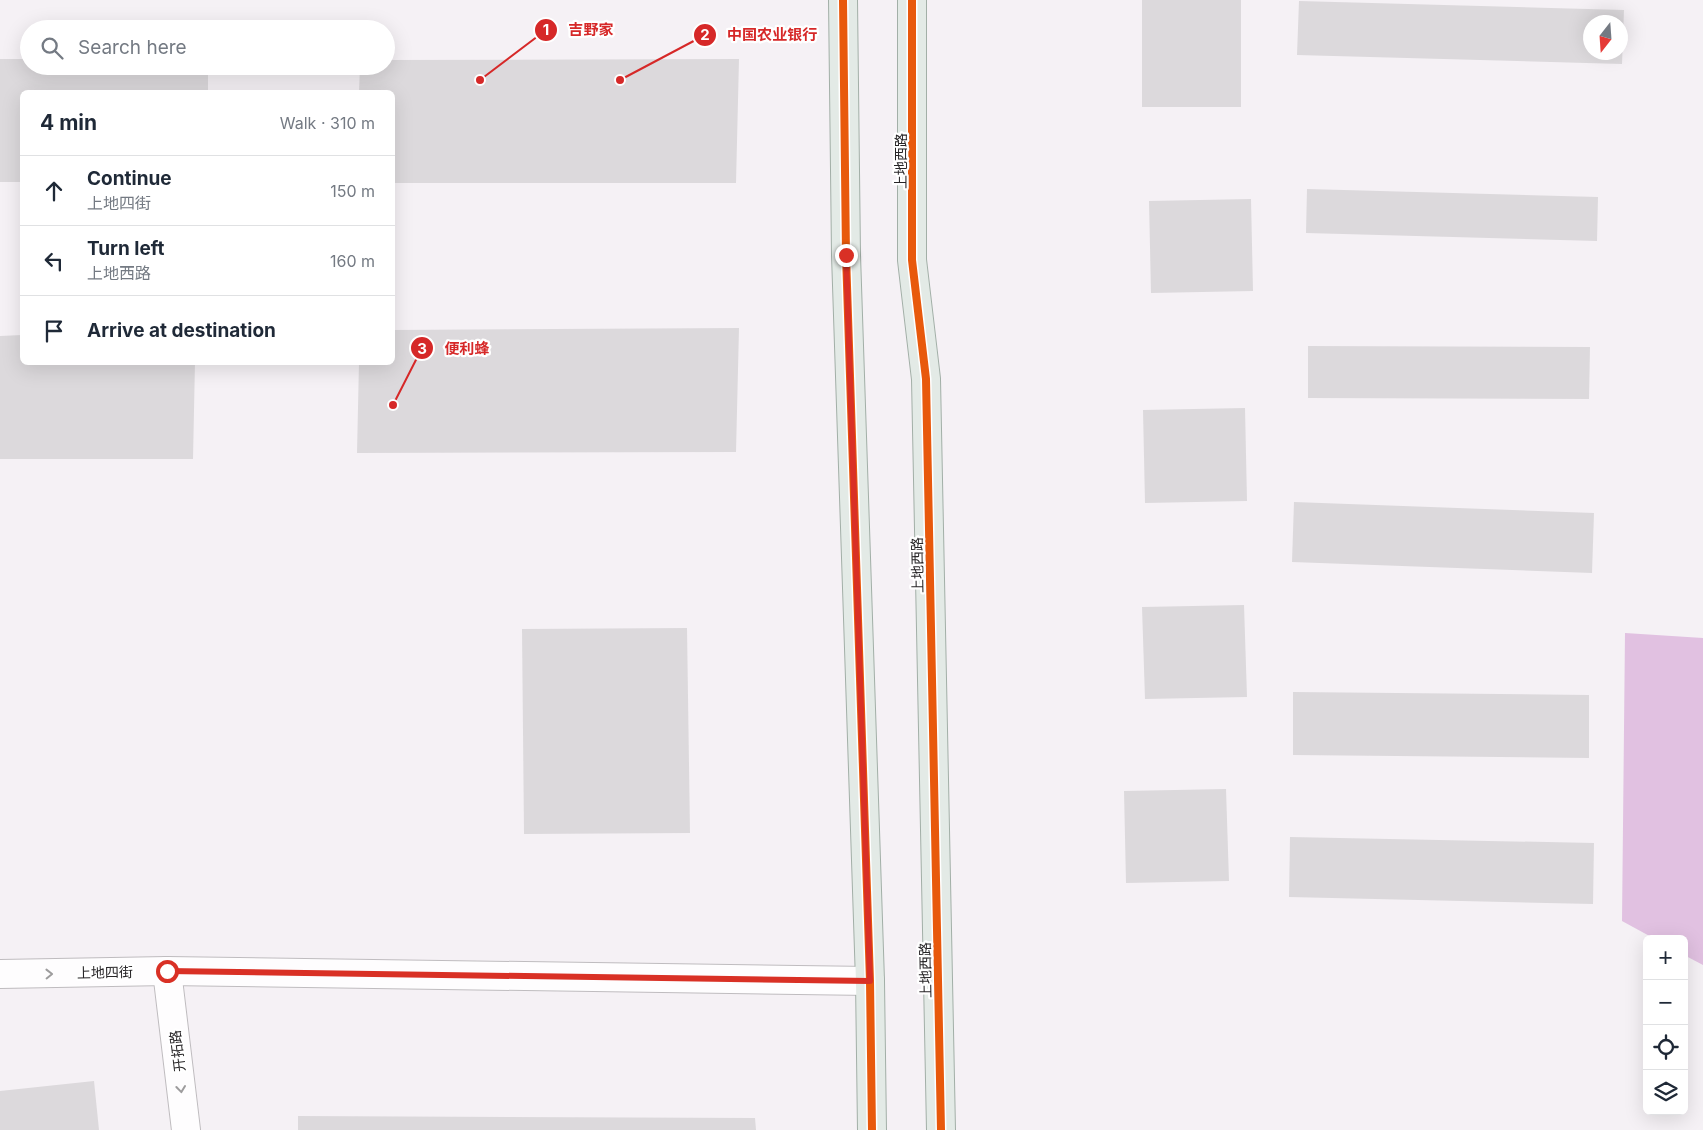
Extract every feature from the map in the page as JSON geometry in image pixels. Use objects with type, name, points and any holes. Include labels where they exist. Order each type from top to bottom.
[{"type":"main road","points":[[843,0],[846,255],[870,981],[872,1130]]},
{"type":"main road","name":"上地西路","points":[[912,0],[912,260],[926,379],[941,1130]]},
{"type":"street","name":"上地四街","points":[[0,974],[167,971],[870,981]]},
{"type":"street","name":"开拓路","points":[[167,971],[186,1130]]},
{"type":"shaded area","points":[[1625,633],[1703,638],[1703,965],[1688,957],[1688,935],[1648,935],[1622,921]]},
{"type":"building","points":[[1142,0],[1241,0],[1241,107],[1142,107]]},
{"type":"building","points":[[1299,1],[1624,10],[1624,15],[1583,15],[1583,60],[1622,60],[1622,64],[1297,55]]},
{"type":"building","points":[[0,59],[20,59],[20,75],[208,75],[208,90],[20,90],[20,182],[0,182]]},
{"type":"building","points":[[739,59],[736,183],[395,183],[395,90],[359,90],[360,75],[395,75],[395,60]]},
{"type":"building","points":[[1307,189],[1598,197],[1597,241],[1306,233]]},
{"type":"building","points":[[1251,199],[1253,291],[1151,293],[1149,201]]},
{"type":"building","points":[[739,328],[736,452],[357,453],[359,365],[395,365],[395,330]]},
{"type":"building","points":[[20,335],[20,365],[195,365],[193,459],[0,459],[0,336]]},
{"type":"building","points":[[1308,346],[1590,347],[1589,399],[1308,398]]},
{"type":"building","points":[[1245,408],[1247,501],[1145,503],[1143,410]]},
{"type":"building","points":[[1294,502],[1594,513],[1592,573],[1292,562]]},
{"type":"building","points":[[1244,605],[1247,697],[1145,699],[1142,607]]},
{"type":"building","points":[[687,628],[690,833],[524,834],[522,629]]},
{"type":"building","points":[[1293,692],[1589,695],[1589,758],[1293,755]]},
{"type":"building","points":[[1226,789],[1229,881],[1126,883],[1124,791]]},
{"type":"building","points":[[1290,837],[1594,843],[1593,904],[1289,897]]},
{"type":"building","points":[[94,1081],[99,1130],[0,1130],[0,1091]]},
{"type":"building","points":[[298,1116],[755,1118],[756,1130],[298,1130]]},
{"type":"cycle path","points":[[843,0],[846,255],[870,981],[872,1130]]},
{"type":"cycle path","points":[[912,0],[912,260],[926,379],[941,1130]]},
{"type":"place","name":"吉野家","points":[[480,80]]},
{"type":"place","name":"中国农业银行","points":[[620,80]]},
{"type":"place","name":"便利蜂","points":[[393,405]]},
{"type":"route","points":[[167,971],[870,981],[846,255]]}]
